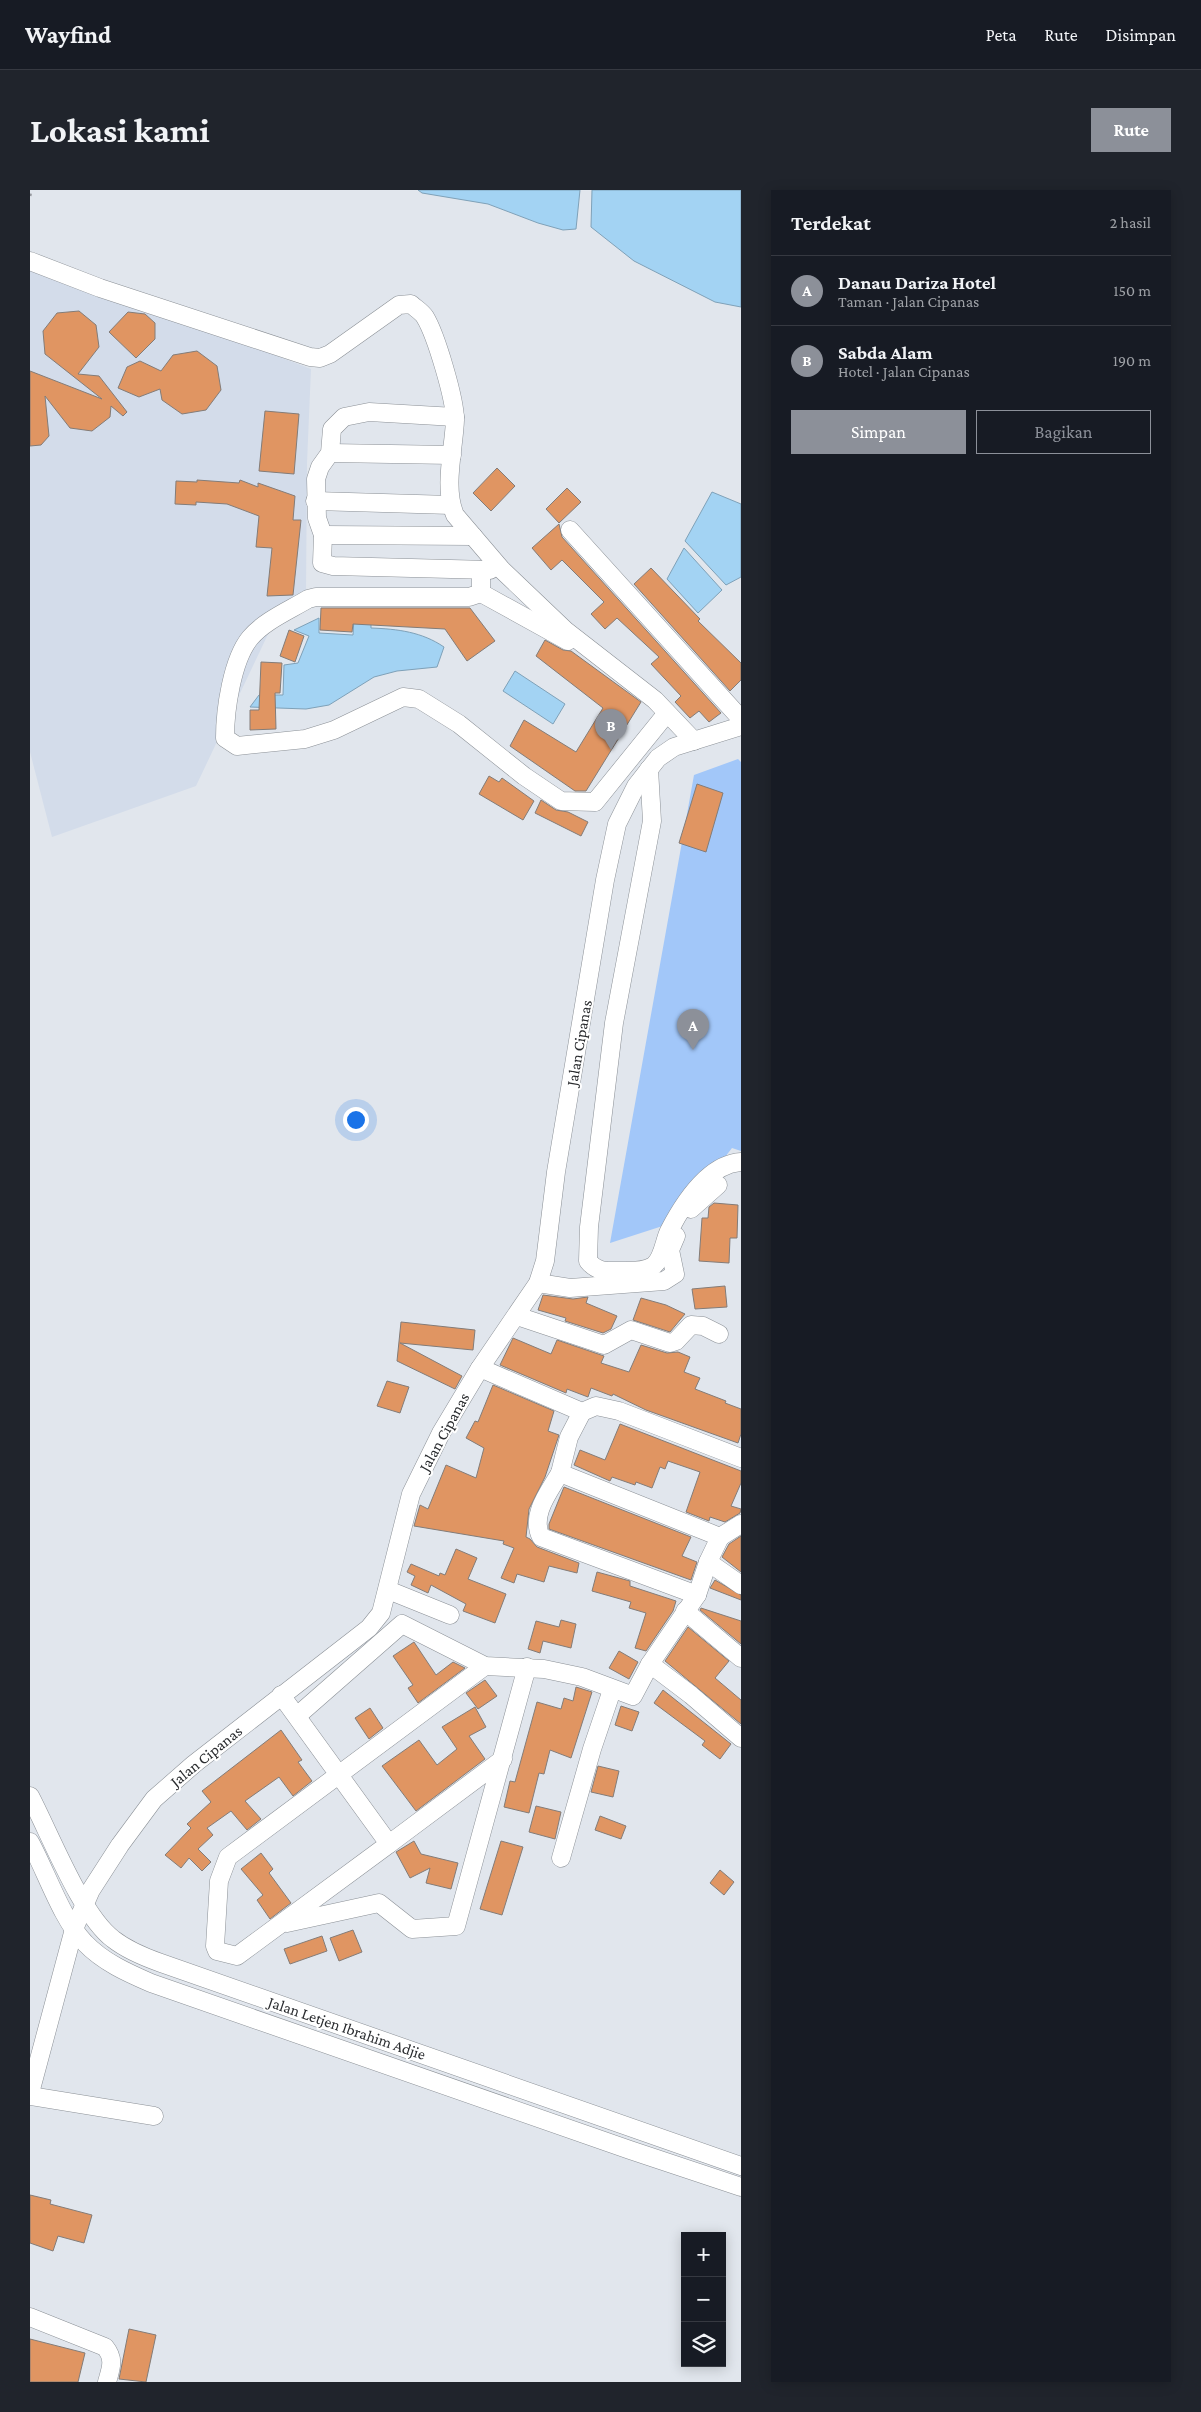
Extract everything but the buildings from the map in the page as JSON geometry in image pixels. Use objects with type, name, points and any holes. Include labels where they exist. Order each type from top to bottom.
[{"type":"street","points":[[30,261],[100,288],[310,358],[320,358],[330,354],[399,305],[411,304],[425,316],[438,349],[455,417],[451,505],[455,515],[502,570],[589,651],[654,700],[694,741]]},
{"type":"street","points":[[455,417],[369,412],[344,417],[332,428],[330,453],[320,467],[316,479],[315,501],[317,518],[323,535],[322,563],[326,565],[502,570]]},
{"type":"street","points":[[330,453],[452,455]]},
{"type":"street","points":[[315,501],[451,505]]},
{"type":"street","points":[[570,530],[741,719]]},
{"type":"street","points":[[323,535],[473,536]]},
{"type":"street","points":[[481,570],[481,593]]},
{"type":"street","points":[[589,651],[565,640],[481,593],[469,597],[323,597],[308,599],[267,624],[250,638],[238,663],[228,694],[225,738],[237,746],[305,739],[334,730],[403,697],[419,699],[459,724],[524,776],[561,801],[580,803],[595,802],[667,713]]},
{"type":"street","name":"Jalan Cipanas","points":[[30,2094],[74,1929],[84,1905],[98,1878],[154,1799],[194,1764],[369,1628],[381,1613],[410,1494],[441,1433],[480,1368],[538,1283],[545,1261],[556,1172],[605,880],[617,824],[636,786],[658,758],[674,748],[741,726]]},
{"type":"street","points":[[649,769],[652,821],[614,1023],[589,1227],[588,1261],[595,1269],[604,1271],[639,1271],[652,1267],[658,1262],[669,1231],[700,1184],[729,1163],[741,1162]]},
{"type":"street","points":[[538,1283],[557,1287],[584,1288],[655,1282],[672,1277],[675,1274],[671,1257],[671,1244],[689,1211],[718,1185]]},
{"type":"street","points":[[517,1316],[604,1345],[631,1330],[670,1343],[676,1342],[691,1325],[703,1326],[719,1334]]},
{"type":"street","points":[[480,1368],[582,1412]]},
{"type":"street","points":[[697,1595],[541,1537],[537,1529],[537,1519],[544,1499],[560,1473],[569,1437],[582,1412],[596,1406],[619,1411],[741,1458]]},
{"type":"street","points":[[560,1473],[720,1537]]},
{"type":"street","points":[[297,1716],[402,1624],[485,1666],[527,1667],[582,1677],[612,1690],[633,1696],[650,1664],[697,1595],[708,1562],[720,1537],[741,1524]]},
{"type":"street","points":[[708,1562],[741,1585]]},
{"type":"street","points":[[388,1590],[450,1615]]},
{"type":"street","points":[[686,1611],[741,1658]]},
{"type":"street","points":[[650,1664],[691,1695],[741,1738]]},
{"type":"street","points":[[485,1666],[228,1857],[223,1866],[219,1881],[215,1946],[217,1951],[237,1956],[503,1759]]},
{"type":"street","points":[[280,1924],[380,1903],[412,1929],[456,1926],[527,1667]]},
{"type":"street","points":[[561,1858],[592,1749],[612,1690]]},
{"type":"street","points":[[281,1695],[389,1844]]},
{"type":"street","name":"Jalan Letjen Ibrahim Adjie","points":[[30,1796],[84,1905],[111,1938],[143,1956],[741,2166]]},
{"type":"street","name":"Jalan Letjen Ibrahim Adjie","points":[[30,1842],[74,1929],[85,1944],[103,1958],[151,1983],[741,2187]]},
{"type":"street","points":[[30,2094],[154,2116]]},
{"type":"street","points":[[630,2150],[636,2130]]},
{"type":"street","points":[[30,2317],[105,2347],[110,2354],[112,2365],[107,2382]]},
{"type":"path","points":[[30,196],[31,190]]},
{"type":"shaded area","points":[[418,190],[580,190],[576,229],[563,230],[538,223],[488,204],[422,193]]},
{"type":"shaded area","points":[[592,190],[741,190],[741,307],[715,302],[634,261],[591,227]]},
{"type":"shaded area","points":[[30,266],[169,314],[311,369],[307,463],[306,593],[270,630],[196,786],[52,837],[30,752]]},
{"type":"shaded area","points":[[712,492],[741,504],[741,577],[726,585],[685,541]]},
{"type":"shaded area","points":[[684,548],[722,590],[698,613],[667,579]]},
{"type":"shaded area","points":[[319,618],[319,633],[353,635],[354,618],[371,619],[371,628],[409,632],[427,638],[444,647],[437,667],[397,671],[374,677],[329,705],[306,709],[250,707],[259,695],[283,695],[284,665],[298,663],[309,636],[294,630]]},
{"type":"shaded area","points":[[515,671],[565,704],[553,724],[503,691]]},
{"type":"shaded area","points":[[738,759],[741,762],[741,1151],[732,1148],[675,1222],[610,1243],[694,775]]},
{"type":"place","name":"Sabda Alam","points":[[611,750]]},
{"type":"place","name":"Danau Dariza Hotel","points":[[693,1050]]}]
